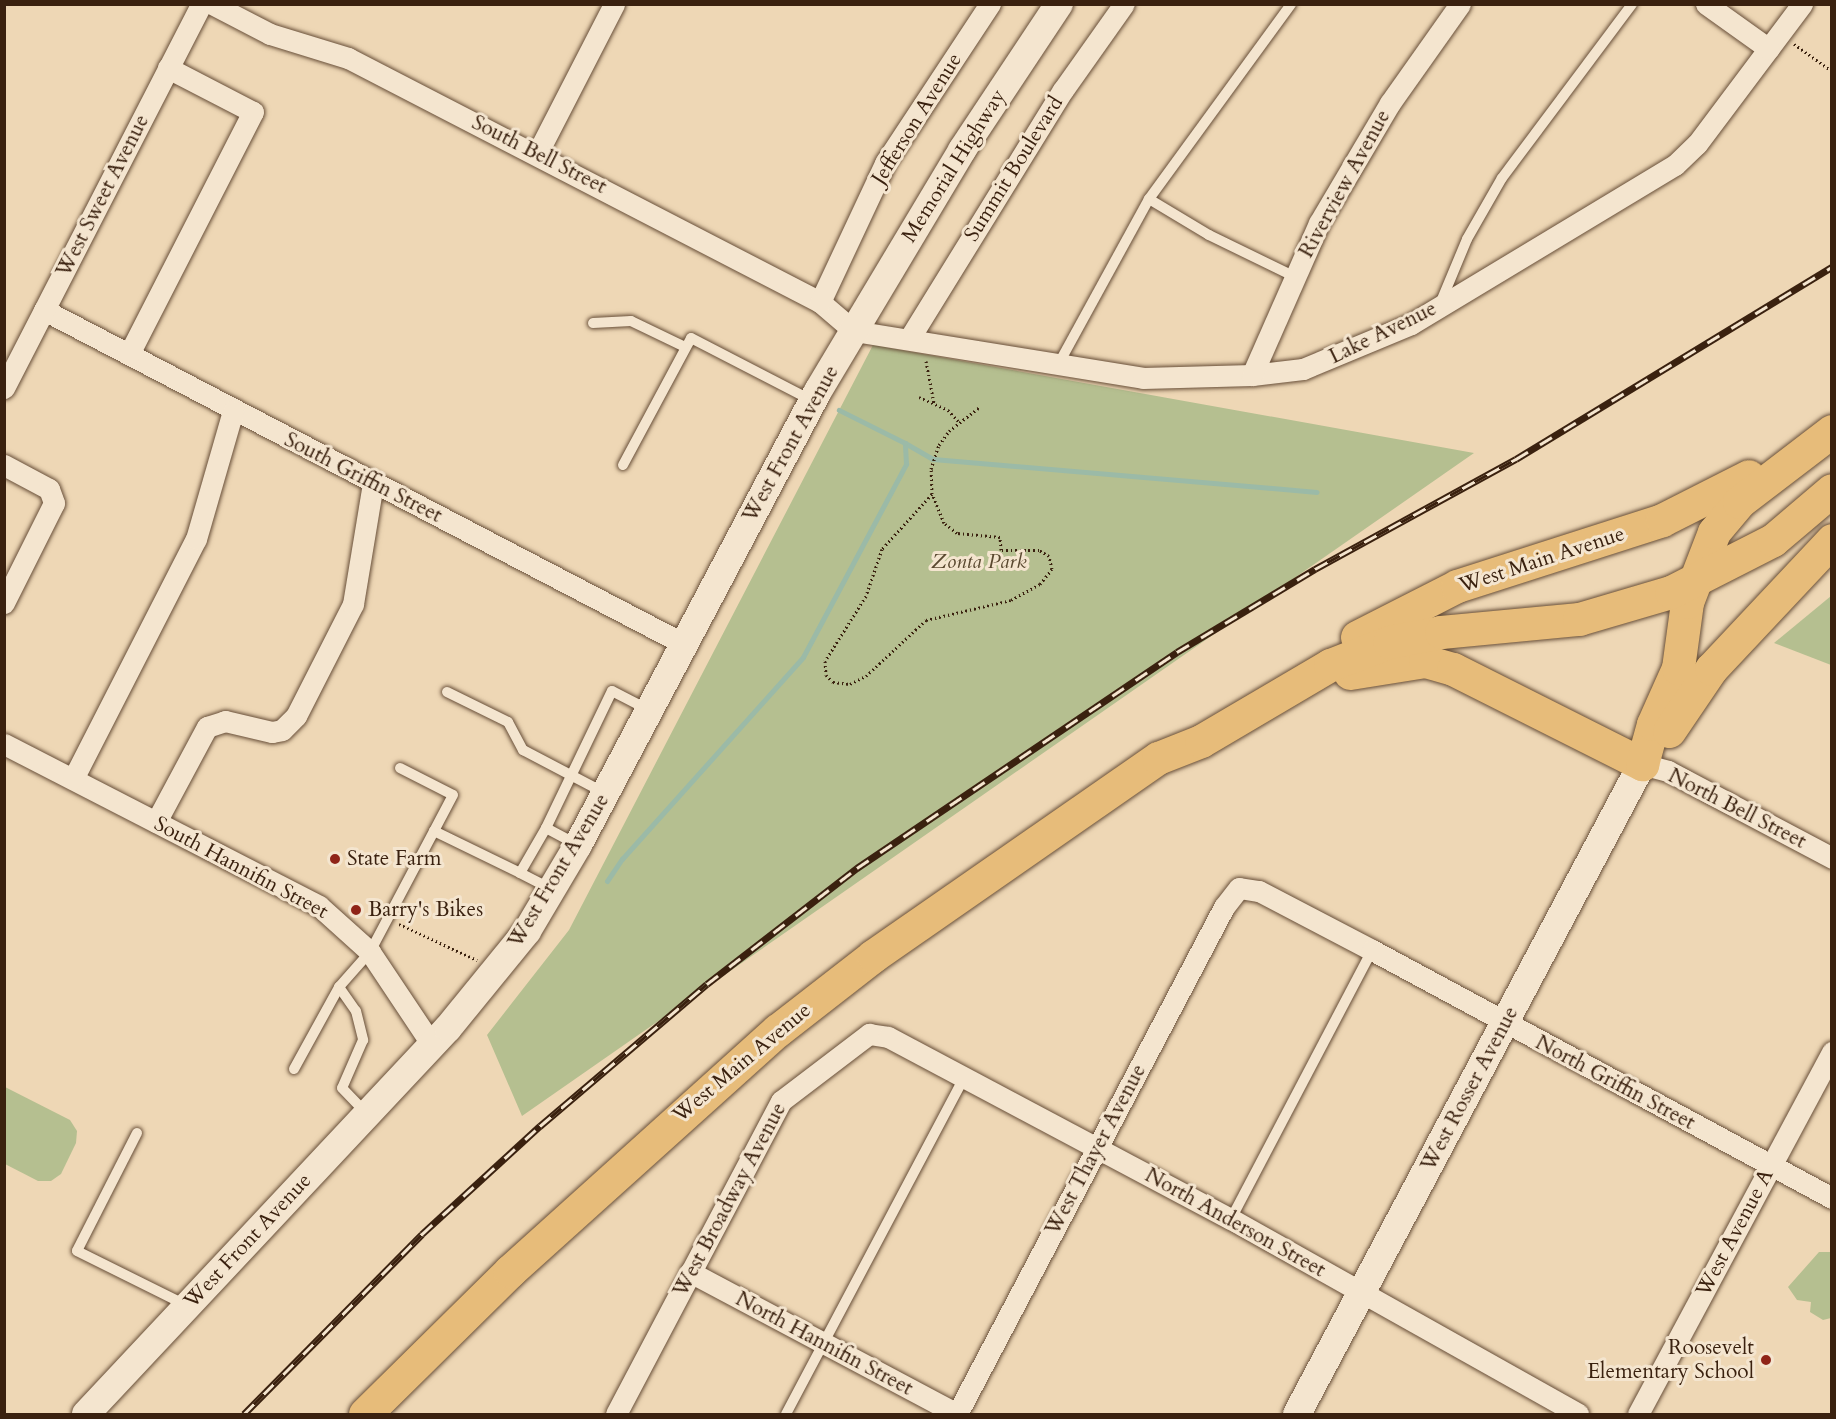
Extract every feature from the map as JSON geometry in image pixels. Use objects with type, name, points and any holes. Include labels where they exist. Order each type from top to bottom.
[{"type":"main road","name":"West Main Avenue","points":[[365,1414],[526,1256],[778,1030],[873,956],[1158,758],[1176,736],[1223,705],[1457,586],[1612,538],[1707,500],[1778,457],[1832,413]]},
{"type":"main road","points":[[1645,757],[1653,724],[1678,668],[1693,583],[1706,547],[1731,510],[1832,431]]},
{"type":"main road","name":"West Main Avenue","points":[[1158,758],[1185,750],[1330,665],[1389,642],[1442,632],[1579,619],[1643,602],[1693,583],[1773,540],[1832,490]]},
{"type":"main road","points":[[1645,757],[1668,733],[1712,669],[1832,540]]},
{"type":"main road","points":[[1225,727],[1357,669],[1425,661],[1453,669],[1645,757]]},
{"type":"street","name":"West Sweet Avenue","points":[[4,388],[201,4]]},
{"type":"street","name":"South Bell Street","points":[[212,4],[270,34],[348,58],[537,154],[820,302],[854,331]]},
{"type":"street","points":[[537,154],[614,4]]},
{"type":"street","name":"Jefferson Avenue","points":[[820,302],[885,162],[990,4]]},
{"type":"street","name":"Memorial Highway","points":[[854,331],[962,150],[1059,4]]},
{"type":"street","name":"Summit Boulevard","points":[[913,348],[1063,90],[1124,4]]},
{"type":"street","name":"Riverview Avenue","points":[[1252,375],[1319,223],[1384,113],[1460,4]]},
{"type":"street","points":[[1706,4],[1775,42]]},
{"type":"street","name":"Lake Avenue","points":[[854,331],[913,348],[1058,364],[1143,378],[1252,375],[1303,369],[1346,354],[1439,307],[1675,165],[1697,144],[1802,4]]},
{"type":"street","points":[[129,354],[253,112],[168,68]]},
{"type":"street","name":"South Griffin Street","points":[[44,310],[233,411],[684,644]]},
{"type":"street","name":"West Front Avenue","points":[[86,1414],[432,1046],[496,973],[553,890],[813,401],[854,331]]},
{"type":"street","points":[[73,779],[196,538],[233,411]]},
{"type":"street","points":[[4,465],[49,489],[54,503],[4,603]]},
{"type":"street","points":[[156,822],[207,727],[225,721],[272,732],[282,730],[296,716],[353,604],[373,483]]},
{"type":"street","name":"South Hannifin Street","points":[[4,744],[319,906],[370,952],[432,1046]]},
{"type":"street","name":"North Bell Street","points":[[1645,757],[1832,858]]},
{"type":"street","name":"West Rosser Avenue","points":[[1297,1414],[1645,757]]},
{"type":"street","name":"North Griffin Street","points":[[1239,888],[1259,891],[1372,950],[1505,1024],[1832,1198]]},
{"type":"street","name":"West Thayer Avenue","points":[[957,1414],[1224,907],[1239,888]]},
{"type":"street","name":"West Broadway Avenue","points":[[616,1414],[781,1101],[860,1038],[869,1034],[888,1037]]},
{"type":"street","name":"North Anderson Street","points":[[888,1037],[1231,1219],[1578,1414]]},
{"type":"street","name":"West Avenue A","points":[[1638,1414],[1832,1052]]},
{"type":"street","name":"North Hannifin Street","points":[[690,1272],[957,1414]]},
{"type":"lane","points":[[1058,364],[1149,199],[1291,4]]},
{"type":"lane","points":[[1439,307],[1467,239],[1503,178],[1632,4]]},
{"type":"lane","points":[[1149,199],[1209,235],[1295,277]]},
{"type":"lane","points":[[593,324],[631,321],[685,347]]},
{"type":"lane","points":[[622,465],[690,338],[813,401]]},
{"type":"lane","points":[[520,873],[546,828],[612,691],[649,710]]},
{"type":"lane","points":[[447,692],[508,722],[523,750],[605,793]]},
{"type":"lane","points":[[294,1069],[339,987],[370,952],[453,795],[400,768]]},
{"type":"lane","points":[[546,828],[578,845]]},
{"type":"lane","points":[[434,831],[553,890]]},
{"type":"lane","points":[[1231,1219],[1372,950]]},
{"type":"lane","points":[[339,987],[356,1011],[363,1040],[342,1088],[367,1114]]},
{"type":"lane","points":[[786,1414],[964,1078]]},
{"type":"lane","points":[[137,1133],[76,1251],[187,1306]]},
{"type":"path","points":[[1775,42],[1832,71]]},
{"type":"path","points":[[913,348],[925,359],[930,371],[934,403]]},
{"type":"path","points":[[919,397],[948,410],[959,422]]},
{"type":"path","points":[[932,494],[882,549],[862,603],[825,661],[826,675],[833,682],[850,684],[866,676],[926,620],[1011,600],[1040,584],[1052,569],[1049,556],[1039,550],[1001,550],[1000,537],[957,533],[944,523],[932,494],[932,469],[939,446],[959,422],[980,407]]},
{"type":"path","points":[[394,921],[479,961],[496,973]]},
{"type":"green space","name":"Zonta Park","points":[[873,345],[1474,453],[522,1116],[487,1035],[569,930]]},
{"type":"green space","points":[[1831,596],[1831,665],[1774,643]]},
{"type":"green space","points":[[5,1087],[70,1120],[77,1131],[76,1143],[61,1174],[51,1181],[38,1181],[5,1164]]},
{"type":"green space","points":[[1819,1252],[1831,1252],[1831,1318],[1823,1320],[1810,1312],[1811,1302],[1797,1300],[1788,1287]]},
{"type":"waterway","points":[[607,881],[622,859],[803,657],[906,464],[905,443],[839,410]]},
{"type":"waterway","points":[[905,443],[933,459],[1317,492]]},
{"type":"railway","points":[[244,1414],[422,1234],[540,1126],[707,984],[857,868],[1177,652],[1315,569],[1516,459],[1832,267]]},
{"type":"place","name":"State Farm","points":[[335,859]]},
{"type":"place","name":"Barry's Bikes","points":[[356,910]]},
{"type":"place","name":"Roosevelt Elementary School","points":[[1766,1360]]}]
